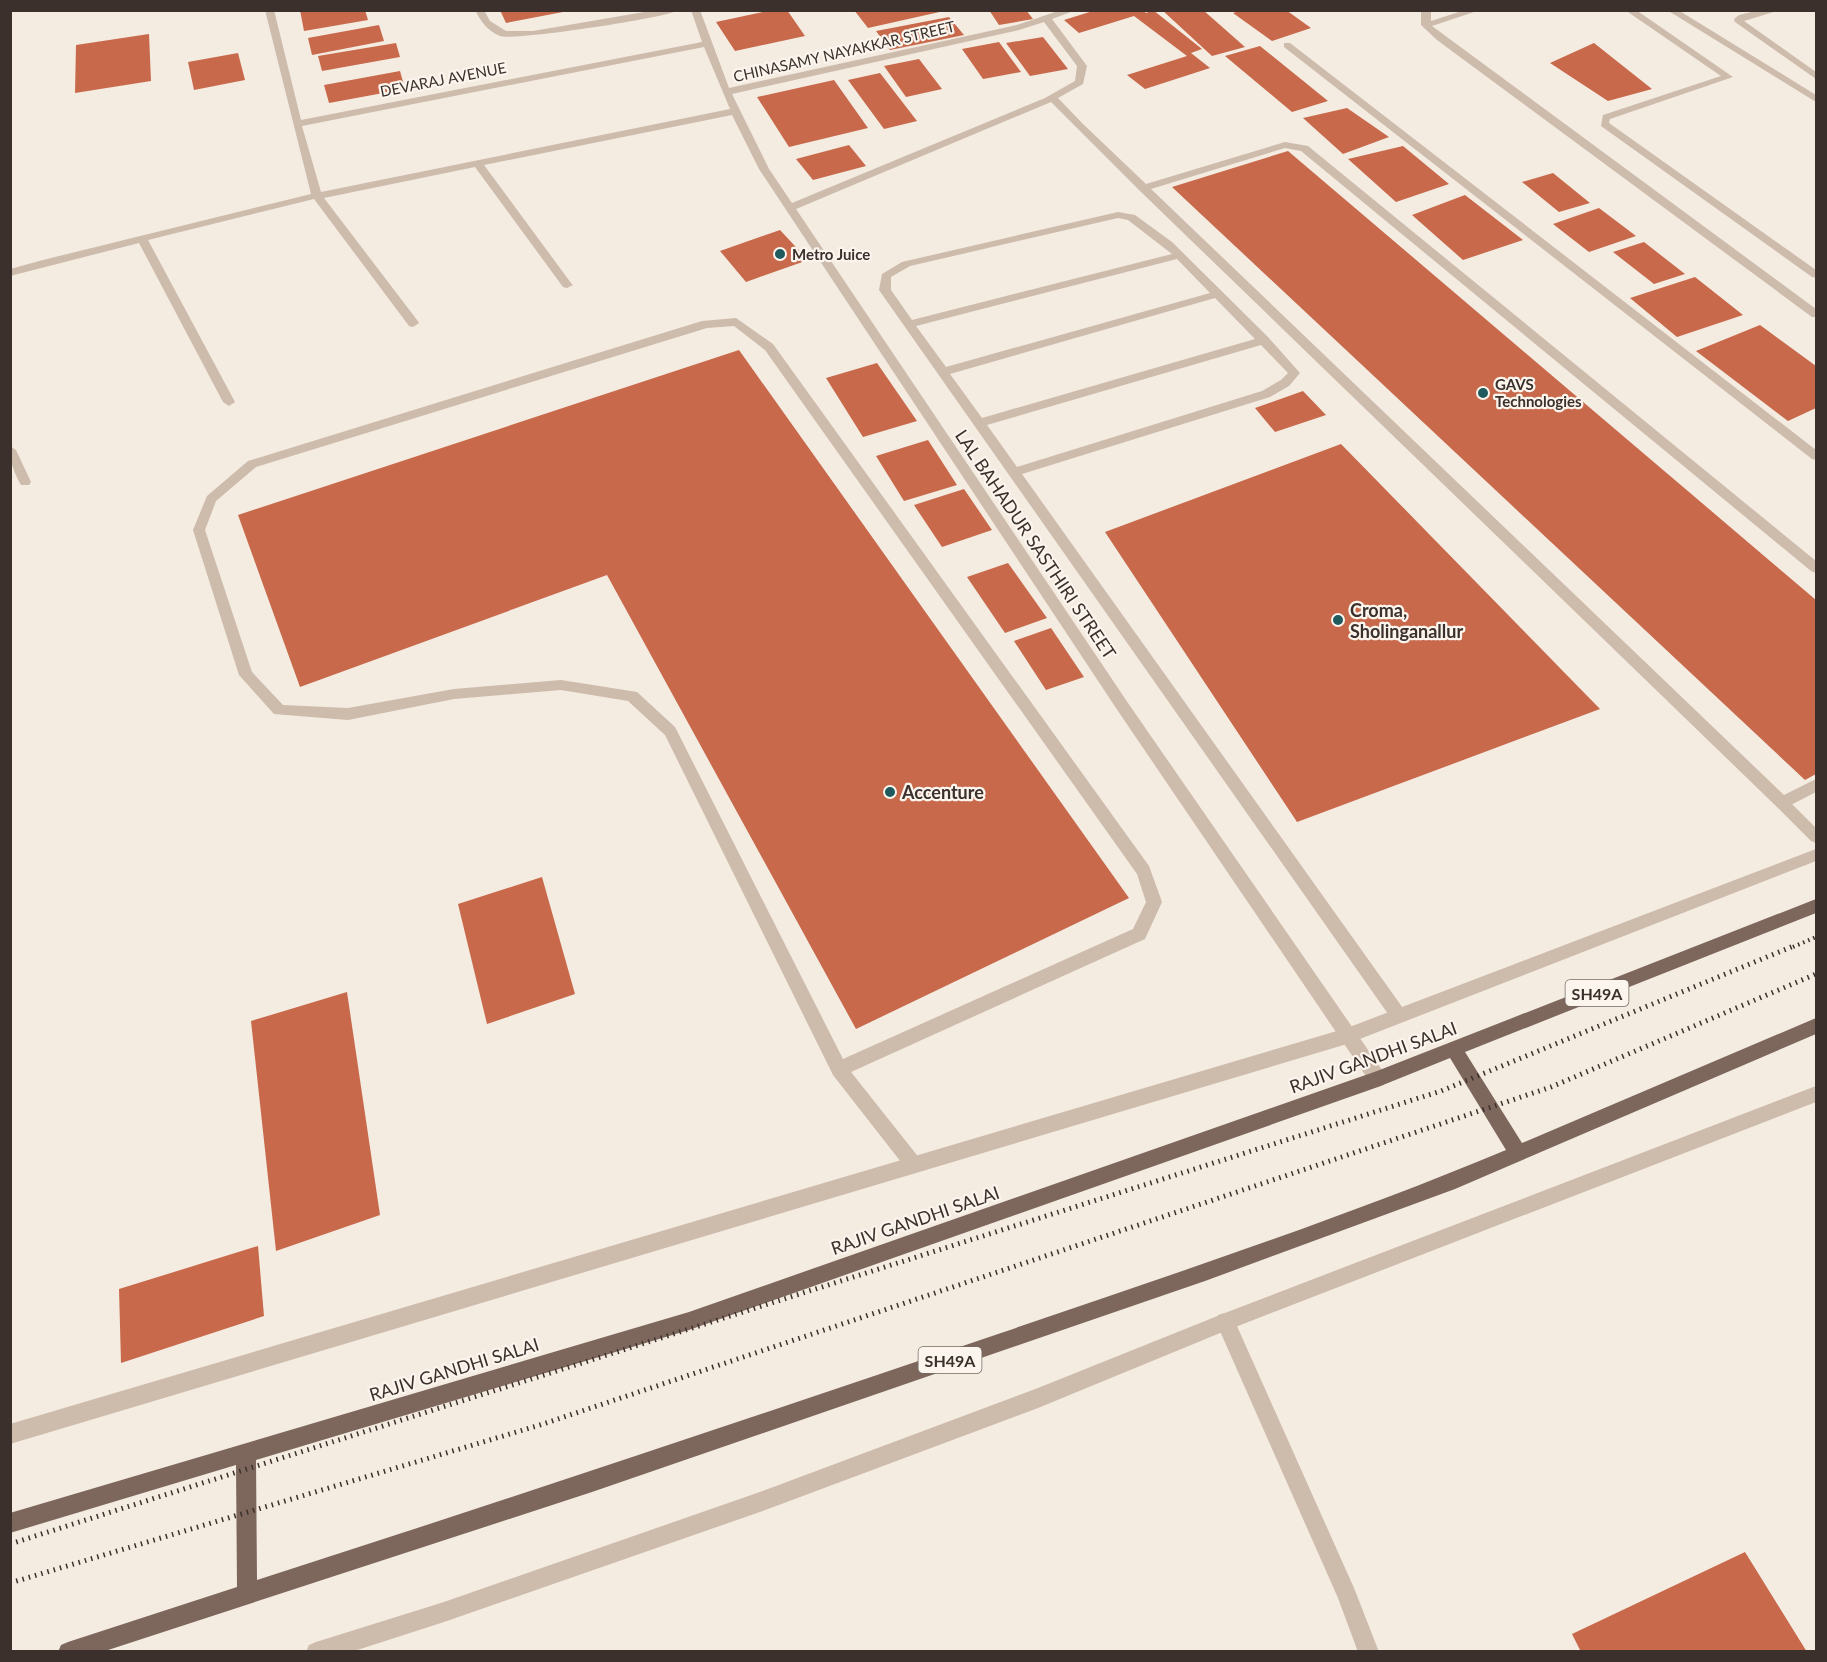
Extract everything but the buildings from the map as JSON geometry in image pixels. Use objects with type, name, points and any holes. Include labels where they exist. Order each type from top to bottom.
[{"type":"main road","name":"RAJIV GANDHI SALAI","points":[[10,1522],[689,1321],[1378,1079],[1816,906]]},
{"type":"main road","name":"SH49A","points":[[68,1652],[592,1482],[1205,1272],[1455,1180],[1816,1026]]},
{"type":"main road","points":[[1454,1049],[1518,1153]]},
{"type":"main road","points":[[246,1452],[247,1594]]},
{"type":"street","points":[[269,10],[317,196],[413,323]]},
{"type":"street","points":[[478,10],[486,23],[504,34],[533,34],[675,10]]},
{"type":"street","name":"LAL BAHADUR SASTHIRI STREET","points":[[695,10],[726,92],[764,169],[1123,707],[1378,1079]]},
{"type":"street","name":"CHINASAMY NAYAKKAR STREET","points":[[726,92],[1047,20],[1072,10]]},
{"type":"street","points":[[1426,10],[1426,25]]},
{"type":"street","points":[[1426,25],[1476,10]]},
{"type":"street","points":[[1629,10],[1728,77],[1606,117],[1604,124],[1816,275]]},
{"type":"street","points":[[1671,10],[1816,99]]},
{"type":"street","points":[[1776,10],[1739,19],[1740,22],[1816,76]]},
{"type":"street","points":[[790,207],[1053,98],[1080,82],[1082,66],[1047,20]]},
{"type":"street","points":[[1426,25],[1816,314]]},
{"type":"street","name":"DEVARAJ AVENUE","points":[[297,124],[709,43]]},
{"type":"street","points":[[1287,45],[1816,456]]},
{"type":"street","points":[[1053,98],[1143,188],[1816,837]]},
{"type":"street","points":[[10,273],[317,196],[735,111]]},
{"type":"street","points":[[1143,188],[1285,145],[1304,148],[1816,568]]},
{"type":"street","points":[[477,163],[567,285]]},
{"type":"street","points":[[1014,472],[1266,394],[1285,383],[1294,373],[1168,244],[1131,217],[1118,215],[906,264],[886,276],[885,290],[1399,1016]]},
{"type":"street","points":[[142,239],[229,402]]},
{"type":"street","points":[[910,324],[1178,256]]},
{"type":"street","points":[[943,372],[1218,294]]},
{"type":"street","points":[[1803,304],[1816,300]]},
{"type":"street","points":[[839,1069],[1140,934],[1154,902],[1144,871],[769,347],[736,322],[706,324],[252,464],[211,499],[199,530],[246,675],[279,710],[348,714],[454,694],[561,685],[632,696],[670,731],[839,1069],[914,1165]]},
{"type":"street","points":[[979,423],[1264,340]]},
{"type":"street","points":[[10,450],[25,482]]},
{"type":"street","points":[[1782,803],[1816,785]]},
{"type":"street","points":[[10,1434],[1347,1036],[1816,855]]},
{"type":"street","points":[[316,1652],[444,1612],[757,1503],[1038,1398],[1225,1322],[1816,1094]]},
{"type":"street","points":[[1225,1322],[1347,1595],[1369,1652]]},
{"type":"railway","points":[[1793,947],[1816,937]]},
{"type":"railway","points":[[10,1544],[1441,1091],[1796,945]]},
{"type":"railway","points":[[10,1583],[540,1425],[1551,1087],[1816,974]]},
{"type":"place","name":"Metro Juice","points":[[780,254]]},
{"type":"place","name":"GAVS Technologies","points":[[1483,393]]},
{"type":"place","name":"Croma, Sholinganallur","points":[[1338,620]]},
{"type":"place","name":"Accenture","points":[[890,792]]}]
